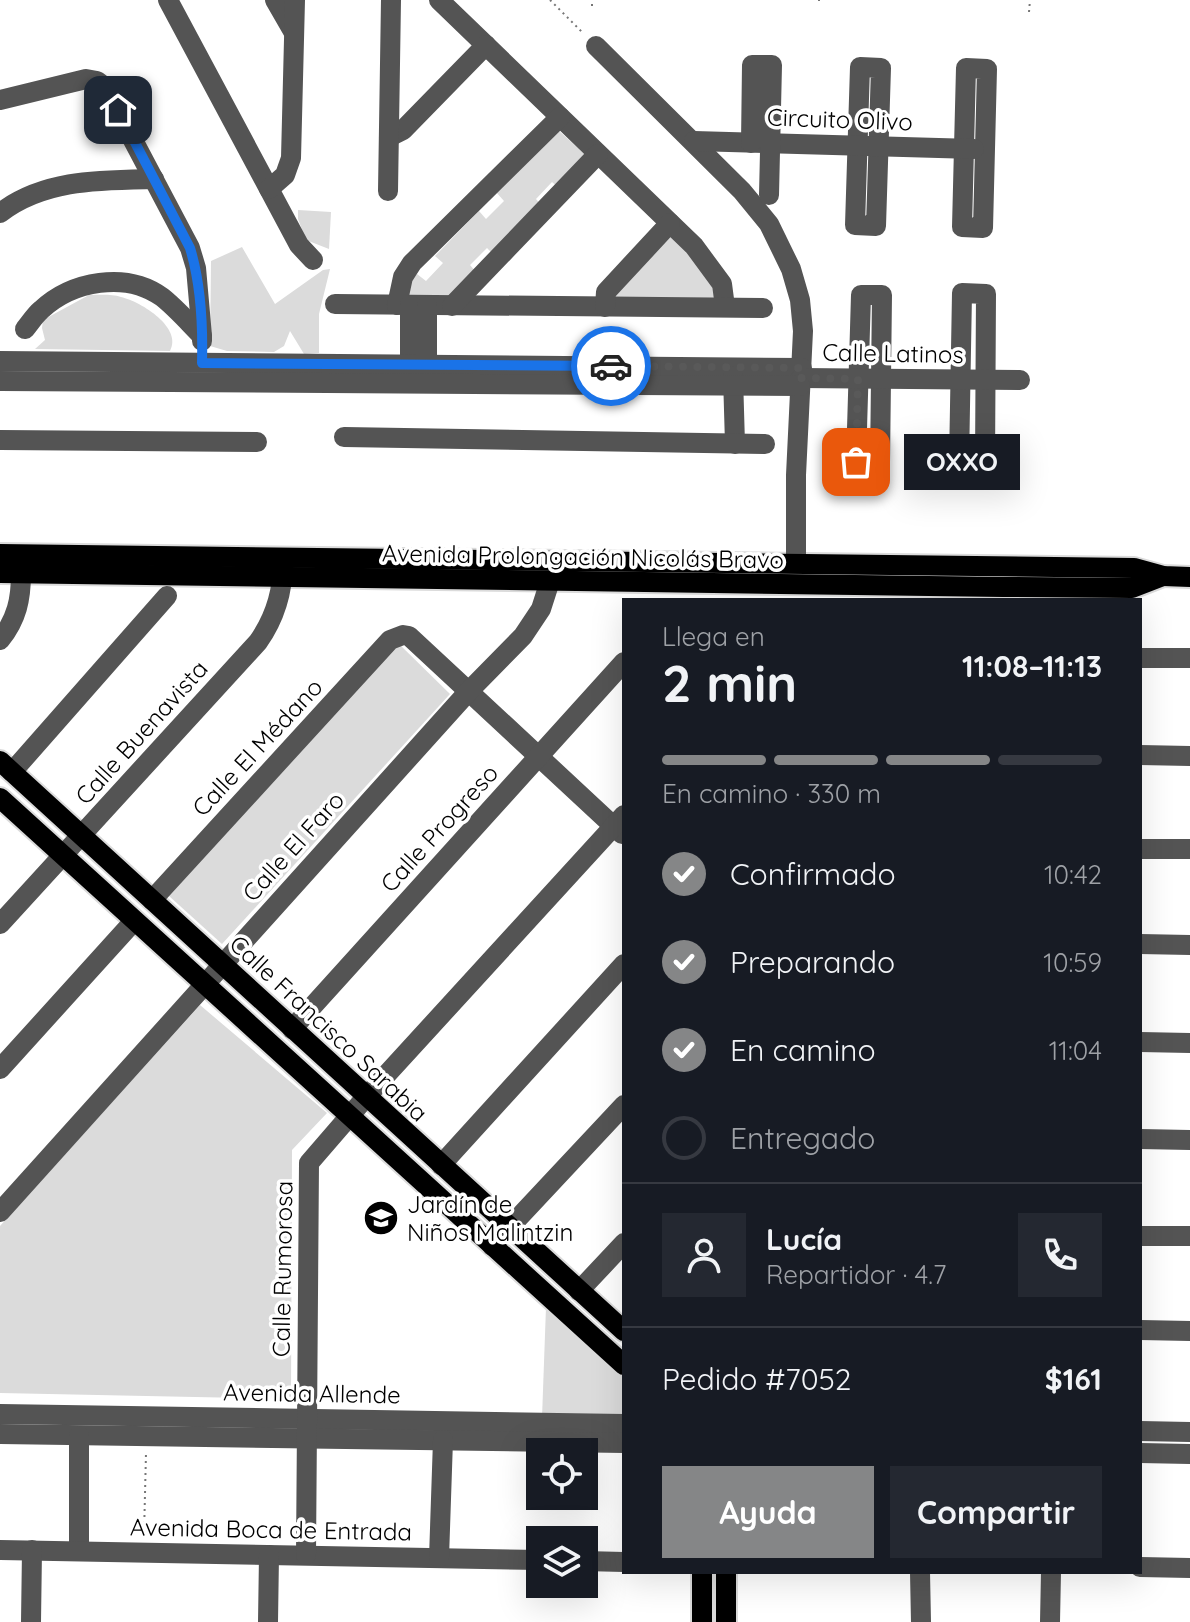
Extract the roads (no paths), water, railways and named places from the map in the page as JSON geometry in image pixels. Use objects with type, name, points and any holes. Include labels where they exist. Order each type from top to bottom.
[{"type":"main road","name":"Avenida Prolongación Nicolás Bravo","points":[[0,554],[1134,568],[1163,576],[1190,577]]},
{"type":"main road","points":[[796,563],[797,593]]},
{"type":"main road","name":"Avenida Prolongación Nicolás Bravo","points":[[0,573],[550,581],[797,593],[1003,594],[1132,588],[1163,576]]},
{"type":"main road","name":"Calle Francisco Sarabia","points":[[6,766],[622,1329]]},
{"type":"main road","points":[[0,798],[622,1363]]},
{"type":"main road","points":[[702,1574],[702,1622]]},
{"type":"main road","points":[[726,1574],[726,1622]]},
{"type":"street","points":[[168,0],[299,245],[313,260]]},
{"type":"street","points":[[275,0],[294,33]]},
{"type":"street","points":[[269,189],[285,175],[291,158],[295,0]]},
{"type":"street","points":[[388,191],[391,0]]},
{"type":"street","points":[[439,0],[694,246],[722,284],[725,307]]},
{"type":"street","points":[[389,137],[403,130],[486,45]]},
{"type":"street","points":[[596,46],[742,191],[769,224],[782,247],[800,300],[803,331],[796,563]]},
{"type":"street","points":[[860,67],[881,68],[879,147],[876,226],[855,225],[860,67]]},
{"type":"street","points":[[966,68],[987,69],[983,228],[962,227],[964,149],[966,68]]},
{"type":"street","points":[[0,100],[86,79],[97,81],[105,87],[190,248],[196,268],[202,336],[201,372]]},
{"type":"street","points":[[419,373],[412,305],[403,277],[412,263],[560,117]]},
{"type":"street","name":"Circuito Olivo","points":[[694,141],[985,149]]},
{"type":"street","points":[[761,143],[769,195]]},
{"type":"street","points":[[452,306],[598,154]]},
{"type":"street","points":[[0,213],[49,188],[93,181],[154,179]]},
{"type":"street","points":[[605,307],[606,292],[670,223]]},
{"type":"street","points":[[25,329],[41,309],[62,295],[85,286],[118,282],[147,289],[162,297],[202,336]]},
{"type":"street","points":[[962,293],[986,294],[985,380],[985,463],[959,463],[962,293]]},
{"type":"street","points":[[861,295],[882,295],[881,379],[880,463],[856,462],[861,295]]},
{"type":"street","points":[[335,304],[763,308]]},
{"type":"street","points":[[0,361],[201,372]]},
{"type":"street","points":[[0,381],[201,372]]},
{"type":"street","name":"Calle Latinos","points":[[201,372],[1020,380]]},
{"type":"street","points":[[728,377],[730,444]]},
{"type":"street","points":[[344,437],[765,444]]},
{"type":"street","points":[[0,440],[257,442]]},
{"type":"street","name":"Calle Buenavista","points":[[0,924],[258,642],[274,615],[283,577],[284,556]]},
{"type":"street","points":[[0,640],[16,613],[21,597],[21,573]]},
{"type":"street","name":"Calle El Faro","points":[[0,1212],[468,692],[523,636],[541,609],[550,581]]},
{"type":"street","points":[[6,766],[167,596]]},
{"type":"street","name":"Calle El Médano","points":[[152,900],[390,640],[409,636],[468,692]]},
{"type":"street","points":[[1142,658],[1190,658]]},
{"type":"street","name":"Calle Progreso","points":[[292,1029],[622,664]]},
{"type":"street","points":[[468,692],[538,758],[621,826]]},
{"type":"street","points":[[1142,755],[1190,756]]},
{"type":"street","name":"Calle Rumorosa","points":[[306,1555],[309,1163],[366,1097],[621,826]]},
{"type":"street","points":[[1142,849],[1190,849]]},
{"type":"street","points":[[0,1069],[134,921]]},
{"type":"street","points":[[1142,944],[1190,945]]},
{"type":"street","points":[[441,1165],[622,966]]},
{"type":"street","points":[[1142,1042],[1190,1043]]},
{"type":"street","points":[[492,1246],[622,1107]]},
{"type":"street","points":[[1142,1139],[1190,1140]]},
{"type":"street","points":[[1142,1236],[1190,1236]]},
{"type":"street","points":[[579,1291],[622,1245]]},
{"type":"street","points":[[1142,1330],[1190,1331]]},
{"type":"street","name":"Avenida Allende","points":[[0,1414],[307,1429],[443,1440],[622,1443]]},
{"type":"street","name":"Avenida Allende","points":[[0,1434],[146,1436],[307,1429],[622,1424]]},
{"type":"street","points":[[1142,1431],[1190,1432]]},
{"type":"street","points":[[79,1436],[79,1551]]},
{"type":"street","points":[[439,1558],[443,1440]]},
{"type":"street","points":[[1142,1453],[1190,1454]]},
{"type":"street","name":"Avenida Boca de Entrada","points":[[0,1550],[526,1560]]},
{"type":"street","points":[[31,1622],[32,1550]]},
{"type":"street","points":[[268,1622],[269,1555]]},
{"type":"street","points":[[598,1561],[622,1562]]},
{"type":"street","points":[[1142,1567],[1190,1568]]},
{"type":"street","points":[[920,1574],[921,1622]]},
{"type":"street","points":[[1050,1622],[1051,1574]]},
{"type":"place","name":"OXXO","points":[[856,462]]},
{"type":"place","name":"Jardín de Niños Malintzin","points":[[381,1218]]}]
